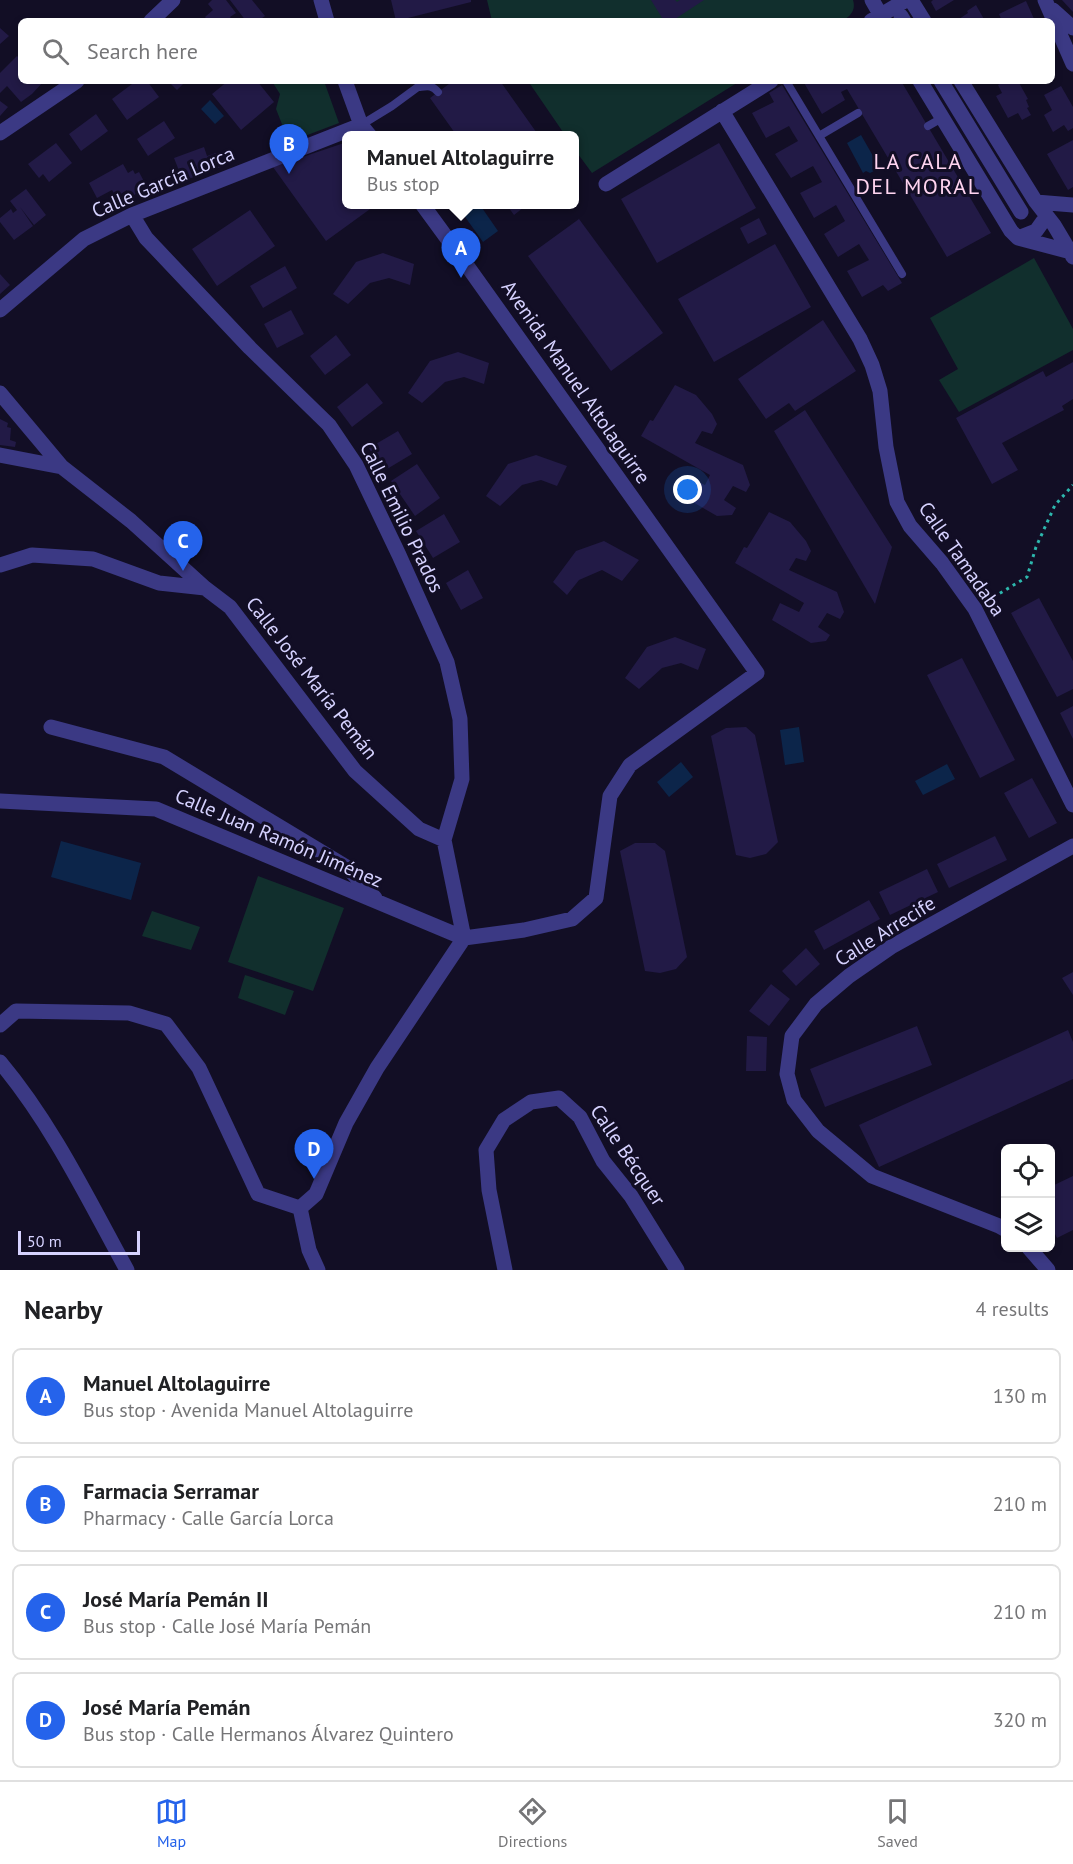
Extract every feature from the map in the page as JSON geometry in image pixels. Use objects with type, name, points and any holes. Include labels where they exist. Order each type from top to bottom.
[{"type":"street","points":[[154,18],[173,0]]},
{"type":"street","points":[[321,0],[326,18]]},
{"type":"street","points":[[872,0],[879,18]]},
{"type":"street","points":[[880,18],[906,0]]},
{"type":"street","points":[[911,0],[922,18]]},
{"type":"street","points":[[1047,3],[1073,28]]},
{"type":"street","points":[[1047,3],[1053,18]]},
{"type":"street","points":[[1055,22],[1073,64]]},
{"type":"street","points":[[0,133],[73,84]]},
{"type":"street","points":[[346,84],[366,130]]},
{"type":"street","points":[[606,184],[766,84]]},
{"type":"street","points":[[922,84],[1004,221],[1018,238],[1072,252]]},
{"type":"street","points":[[943,84],[1021,212]]},
{"type":"street","points":[[963,84],[1036,202],[1072,252]]},
{"type":"street","name":"Calle Tamadaba","points":[[722,111],[860,339],[872,365],[880,391],[886,447],[897,502],[910,526],[942,563],[975,609],[1073,805]]},
{"type":"street","name":"Calle García Lorca","points":[[0,310],[84,239],[132,214],[342,139]]},
{"type":"street","points":[[1036,202],[1073,205]]},
{"type":"street","name":"Avenida Manuel Altolaguirre","points":[[426,209],[757,673],[630,765],[610,796],[596,898],[572,919],[524,930],[464,938]]},
{"type":"street","name":"Calle Emilio Prados","points":[[132,214],[146,238],[250,348],[329,425],[356,465],[447,662],[460,719],[462,779],[444,840]]},
{"type":"street","points":[[1018,238],[1036,231],[1046,217]]},
{"type":"street","name":"Calle José María Pemán","points":[[0,393],[62,466],[131,521],[205,588],[230,607],[355,771],[419,829],[444,840]]},
{"type":"street","points":[[0,455],[62,466]]},
{"type":"street","points":[[0,565],[32,555],[93,559],[159,583],[205,588]]},
{"type":"street","points":[[51,727],[164,757],[348,868],[378,902]]},
{"type":"street","name":"Calle Juan Ramón Jiménez","points":[[0,801],[156,808],[464,938]]},
{"type":"street","points":[[300,1208],[316,1194],[346,1123],[377,1068],[464,938],[444,840]]},
{"type":"street","name":"Calle Arrecife","points":[[1001,1227],[873,1176],[818,1131],[794,1100],[788,1074],[792,1036],[816,1004],[849,976],[891,947],[1073,846]]},
{"type":"street","points":[[0,1025],[16,1011],[129,1013],[166,1024],[199,1068],[258,1194],[300,1208]]},
{"type":"street","points":[[0,1062],[19,1084],[70,1165],[127,1270]]},
{"type":"street","name":"Calle Bécquer","points":[[505,1270],[489,1190],[486,1149],[504,1120],[531,1102],[560,1098],[580,1117],[603,1161],[631,1196],[677,1270]]},
{"type":"street","points":[[300,1208],[309,1250],[318,1270]]},
{"type":"street","points":[[1032,1252],[1048,1270]]},
{"type":"lane","points":[[366,130],[392,106],[422,84]]},
{"type":"lane","points":[[788,84],[902,274]]},
{"type":"lane","points":[[418,87],[434,87],[438,92]]},
{"type":"lane","points":[[819,136],[858,113]]},
{"type":"lane","points":[[928,126],[942,118]]},
{"type":"path","points":[[975,609],[1027,578],[1036,547],[1055,505],[1073,485]]},
{"type":"green space","points":[[487,0],[853,0],[854,7],[846,18],[491,18]]},
{"type":"green space","points":[[274,84],[325,84],[339,123],[289,142],[276,109],[280,94]]},
{"type":"green space","points":[[530,84],[735,84],[592,173],[579,155],[579,131],[562,131]]},
{"type":"green space","points":[[1034,258],[1073,329],[1073,350],[959,412],[939,380],[958,369],[930,318]]},
{"type":"green space","points":[[258,876],[344,908],[313,991],[228,962]]},
{"type":"green space","points":[[152,911],[200,927],[191,950],[142,936]]},
{"type":"green space","points":[[245,975],[294,991],[285,1015],[238,998]]},
{"type":"water","points":[[210,100],[224,116],[215,124],[201,109]]},
{"type":"water","points":[[861,135],[877,163],[874,165],[874,171],[870,173],[866,171],[863,173],[847,143]]},
{"type":"water","points":[[459,209],[483,209],[498,231],[483,242]]},
{"type":"water","points":[[799,727],[804,762],[785,765],[780,730]]},
{"type":"water","points":[[681,762],[693,777],[669,797],[657,782]]},
{"type":"water","points":[[947,764],[955,779],[923,795],[915,781]]},
{"type":"water","points":[[61,841],[141,863],[131,900],[51,877]]},
{"type":"building","points":[[212,0],[226,0],[236,13],[231,18],[206,18],[213,10],[208,4]]},
{"type":"building","points":[[230,0],[252,0],[265,16],[244,18]]},
{"type":"building","points":[[391,0],[471,0],[471,2],[408,18],[395,18]]},
{"type":"building","points":[[651,0],[675,0],[677,2],[704,0],[677,18],[662,18]]},
{"type":"building","points":[[933,0],[954,0],[936,11],[931,2]]},
{"type":"building","points":[[1062,0],[1073,0],[1073,12]]},
{"type":"building","points":[[1026,1],[1034,18],[1001,18],[999,14]]},
{"type":"building","points":[[976,5],[983,18],[960,18],[968,13],[967,11]]},
{"type":"building","points":[[0,28],[9,36],[0,44]]},
{"type":"building","points":[[17,56],[18,84],[41,84],[21,102],[7,86],[0,93],[0,73]]},
{"type":"building","points":[[132,84],[149,84],[159,97],[127,120],[112,99]]},
{"type":"building","points":[[171,84],[183,84],[177,90]]},
{"type":"building","points":[[224,84],[259,84],[274,102],[241,130],[212,94]]},
{"type":"building","points":[[449,84],[502,84],[535,131],[453,131],[430,98]]},
{"type":"building","points":[[805,84],[903,84],[991,233],[947,257],[847,89],[841,92],[845,100],[822,114]]},
{"type":"building","points":[[1020,84],[1028,99],[1026,100],[1029,107],[1027,108],[1031,115],[1022,120],[1018,113],[1008,118],[996,96],[1002,93],[998,85]]},
{"type":"building","points":[[782,85],[902,283],[888,291],[883,285],[862,297],[847,271],[869,260],[859,244],[838,257],[824,234],[845,221],[836,205],[814,218],[800,193],[822,182],[813,166],[791,178],[775,154],[798,141],[789,126],[766,138],[752,113],[774,102],[769,93]]},
{"type":"building","points":[[1061,86],[1073,107],[1073,128],[1068,131],[1064,125],[1053,132],[1044,115],[1052,110],[1044,95]]},
{"type":"building","points":[[0,101],[8,107],[0,116]]},
{"type":"building","points":[[96,114],[108,131],[81,151],[69,134]]},
{"type":"building","points":[[164,121],[175,138],[148,156],[137,139]]},
{"type":"building","points":[[1073,140],[1073,187],[1068,190],[1047,154]]},
{"type":"building","points":[[56,143],[72,163],[49,182],[43,174],[39,178],[28,164]]},
{"type":"building","points":[[719,143],[756,208],[657,263],[621,199]]},
{"type":"building","points":[[342,144],[342,209],[370,209],[326,241],[273,167]]},
{"type":"building","points":[[204,147],[207,156],[216,153],[221,167],[183,181],[174,158]]},
{"type":"building","points":[[123,164],[128,173],[133,170],[135,174],[139,172],[147,187],[131,197],[127,190],[116,197],[112,190],[97,198],[89,183]]},
{"type":"building","points":[[26,189],[46,215],[34,225],[20,207],[33,226],[14,240],[0,222],[0,218],[11,209],[13,213],[17,210],[10,201]]},
{"type":"building","points":[[510,209],[522,209],[514,215]]},
{"type":"building","points":[[250,210],[275,246],[217,286],[192,249]]},
{"type":"building","points":[[759,218],[767,234],[748,244],[740,228]]},
{"type":"building","points":[[579,219],[663,333],[611,371],[528,256]]},
{"type":"building","points":[[775,244],[811,307],[714,362],[678,299]]},
{"type":"building","points":[[383,253],[414,264],[410,285],[389,278],[370,283],[348,304],[333,294],[356,262]]},
{"type":"building","points":[[285,266],[297,288],[263,308],[250,286]]},
{"type":"building","points":[[0,274],[10,285],[0,294]]},
{"type":"building","points":[[291,310],[304,334],[277,348],[264,324]]},
{"type":"building","points":[[823,320],[856,371],[795,411],[789,403],[766,419],[738,379]]},
{"type":"building","points":[[336,335],[351,355],[325,375],[310,356]]},
{"type":"building","points":[[458,352],[489,363],[484,384],[464,377],[445,382],[422,403],[408,393],[430,361]]},
{"type":"building","points":[[1073,362],[1073,399],[1062,406],[1064,410],[1002,443],[1018,470],[992,484],[956,418],[1043,371],[1046,377]]},
{"type":"building","points":[[367,383],[383,403],[352,427],[337,407]]},
{"type":"building","points":[[675,385],[696,395],[712,414],[717,424],[712,434],[702,431],[695,443],[743,465],[750,485],[746,492],[733,486],[724,500],[736,508],[732,515],[717,516],[677,493],[686,476],[705,485],[710,475],[641,436]]},
{"type":"building","points":[[805,410],[892,547],[875,604],[774,431]]},
{"type":"building","points":[[0,419],[8,423],[7,427],[11,428],[10,440],[16,442],[15,447],[0,445]]},
{"type":"building","points":[[398,431],[412,454],[382,472],[369,448]]},
{"type":"building","points":[[536,455],[567,466],[557,486],[541,480],[522,485],[500,506],[486,496],[508,464]]},
{"type":"building","points":[[417,464],[440,498],[415,516],[391,481]]},
{"type":"building","points":[[769,512],[790,522],[806,541],[811,551],[806,561],[796,558],[789,570],[837,592],[844,612],[840,619],[827,613],[818,627],[830,635],[826,641],[811,643],[772,620],[780,603],[799,612],[804,603],[735,563]]},
{"type":"building","points":[[444,514],[460,542],[433,558],[416,531]]},
{"type":"building","points":[[604,541],[639,560],[622,581],[602,570],[579,580],[567,595],[553,582],[576,551]]},
{"type":"building","points":[[468,570],[483,598],[461,610],[446,583]]},
{"type":"building","points":[[1039,598],[1073,661],[1073,689],[1057,697],[1011,613]]},
{"type":"building","points":[[675,637],[706,649],[698,670],[681,663],[662,668],[639,689],[625,678],[647,647]]},
{"type":"building","points":[[962,658],[1015,760],[980,778],[927,675]]},
{"type":"building","points":[[1073,706],[1073,739],[1060,713]]},
{"type":"building","points":[[746,727],[755,735],[778,842],[766,854],[750,858],[736,855],[711,736],[726,728]]},
{"type":"building","points":[[1032,778],[1057,823],[1029,838],[1004,793]]},
{"type":"building","points":[[995,836],[1007,860],[949,888],[937,864]]},
{"type":"building","points":[[635,843],[655,843],[665,851],[687,957],[676,969],[660,973],[645,971],[620,851]]},
{"type":"building","points":[[927,869],[938,892],[890,915],[879,892]]},
{"type":"building","points":[[869,900],[880,919],[824,950],[814,931]]},
{"type":"building","points":[[806,948],[820,964],[796,986],[782,971]]},
{"type":"building","points":[[1073,972],[1073,995],[1062,978]]},
{"type":"building","points":[[771,984],[790,999],[769,1026],[749,1011]]},
{"type":"building","points":[[917,1026],[932,1065],[825,1107],[810,1069]]},
{"type":"building","points":[[1068,1030],[1073,1042],[1073,1079],[879,1167],[859,1125]]},
{"type":"building","points":[[747,1036],[767,1037],[766,1071],[746,1071]]},
{"type":"building","points":[[1073,1176],[1073,1230],[1057,1238],[1055,1234],[1055,1185]]},
{"type":"place","name":"Farmacia Serramar","points":[[289,174]]},
{"type":"place","name":"Manuel Altolaguirre","points":[[461,278]]},
{"type":"place","name":"José María Pemán II","points":[[183,571]]},
{"type":"place","name":"José María Pemán","points":[[314,1179]]},
{"type":"district","name":"LA CALA DEL MORAL","points":[[918,174]]}]
